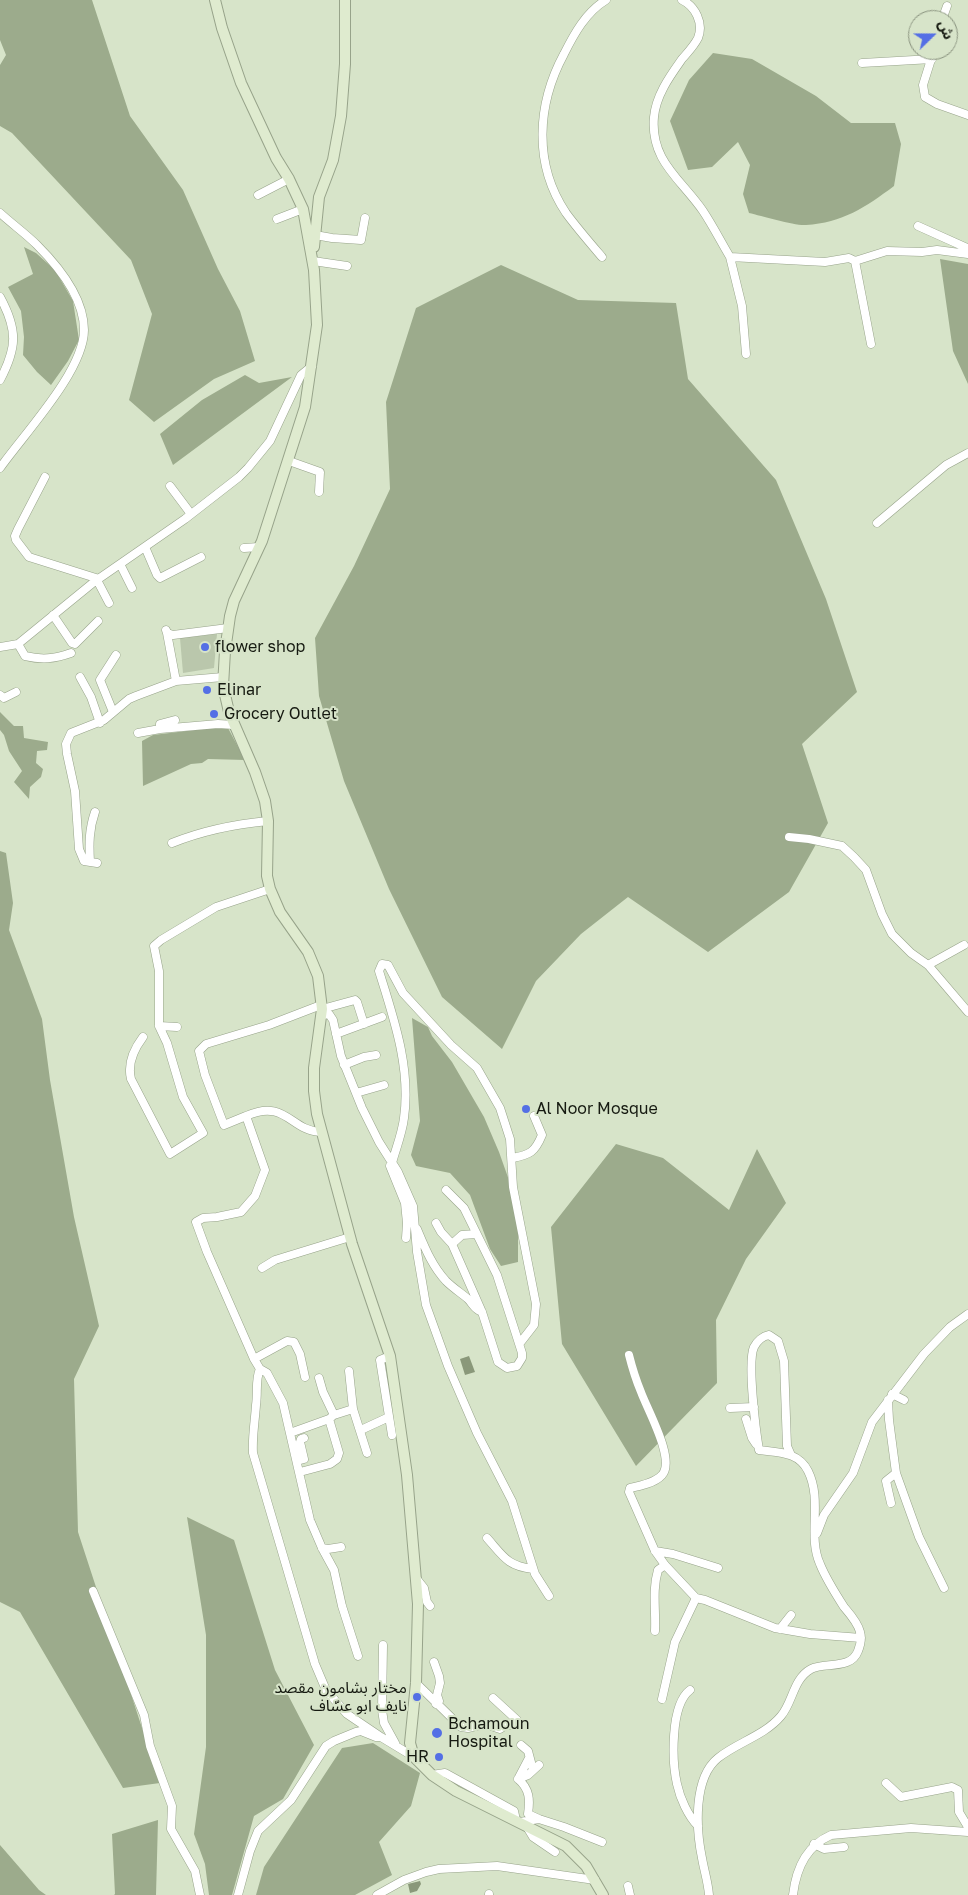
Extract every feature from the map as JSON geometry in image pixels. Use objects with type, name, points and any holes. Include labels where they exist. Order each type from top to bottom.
[{"type":"main road","points":[[215,0],[222,28],[241,83],[276,158],[302,206],[313,259],[317,300],[317,325],[309,368],[305,407],[289,461],[259,548],[234,601],[228,628],[223,677],[225,700],[263,793],[268,821],[267,876],[270,889],[280,912],[305,940],[318,976],[322,1010],[314,1068],[314,1091],[321,1132],[350,1237],[390,1356],[408,1475],[418,1604],[416,1683],[410,1743],[414,1757],[432,1775],[456,1791],[566,1846],[581,1860],[596,1880],[603,1895]]},
{"type":"main road","points":[[313,259],[320,196],[333,160],[341,116],[346,57],[345,0]]},
{"type":"main road","points":[[302,206],[320,196]]},
{"type":"street","points":[[602,258],[566,213],[553,190],[542,142],[544,110],[549,86],[557,68],[584,21],[599,4],[606,0]]},
{"type":"street","points":[[682,0],[696,12],[700,30],[692,48],[661,92],[655,112],[655,140],[667,168],[704,212],[730,257],[742,306],[746,354]]},
{"type":"street","points":[[946,10],[947,6]]},
{"type":"street","points":[[862,63],[914,60]]},
{"type":"street","points":[[932,60],[923,85],[925,97],[937,104],[968,115]]},
{"type":"street","points":[[258,196],[289,179]]},
{"type":"street","points":[[277,219],[302,206]]},
{"type":"street","points":[[0,213],[38,246],[67,282],[78,300],[84,329],[78,360],[68,377],[0,468]]},
{"type":"street","points":[[315,235],[361,240],[365,218]]},
{"type":"street","points":[[918,226],[967,252]]},
{"type":"street","points":[[967,252],[968,240]]},
{"type":"street","points":[[730,257],[808,262],[849,258],[855,260],[887,250],[967,252]]},
{"type":"street","points":[[313,259],[347,266]]},
{"type":"street","points":[[855,260],[871,344]]},
{"type":"street","points":[[0,297],[11,324],[14,344],[10,362],[0,380]]},
{"type":"street","points":[[298,365],[309,368]]},
{"type":"street","points":[[0,647],[18,644],[98,579],[192,514],[239,477],[258,457],[276,429],[301,375],[309,368]]},
{"type":"street","points":[[877,522],[946,465],[968,453]]},
{"type":"street","points":[[289,461],[320,472],[319,492]]},
{"type":"street","points":[[45,477],[15,536],[16,540],[29,557],[98,579],[109,603]]},
{"type":"street","points":[[170,486],[192,514]]},
{"type":"street","points":[[244,548],[259,548]]},
{"type":"street","points":[[142,549],[160,578],[201,556]]},
{"type":"street","points":[[142,549],[153,578]]},
{"type":"street","points":[[120,564],[132,588]]},
{"type":"street","points":[[53,615],[72,643],[75,644],[98,621]]},
{"type":"street","points":[[176,682],[166,632],[172,635],[228,628]]},
{"type":"street","points":[[18,644],[25,656],[36,659],[53,659],[71,653]]},
{"type":"street","points":[[112,712],[100,680],[116,655]]},
{"type":"street","points":[[34,668],[36,659]]},
{"type":"street","points":[[80,677],[91,697],[100,723]]},
{"type":"street","points":[[95,812],[88,842],[94,862],[84,861],[79,849],[75,791],[66,744],[71,734],[100,723],[112,712],[136,696],[176,682],[223,677]]},
{"type":"street","points":[[0,694],[4,698],[16,692]]},
{"type":"street","points":[[160,729],[160,724],[175,720]]},
{"type":"street","points":[[138,733],[160,729],[218,724],[234,725]]},
{"type":"street","points":[[172,843],[219,829],[246,823],[268,821]]},
{"type":"street","points":[[789,837],[842,846],[854,857],[866,870],[882,914],[892,934],[911,953],[928,966],[968,1012]]},
{"type":"street","points":[[143,1036],[134,1048],[129,1070],[131,1079],[170,1154],[202,1133],[183,1097],[167,1043],[159,1026],[159,971],[154,946],[160,940],[216,906],[270,889]]},
{"type":"street","points":[[928,966],[964,945]]},
{"type":"street","points":[[406,1238],[407,1223],[404,1203],[392,1171],[391,1161],[404,1118],[405,1069],[396,1024],[379,972],[382,964],[388,965],[403,993],[451,1044],[477,1068],[500,1108],[510,1139],[513,1187],[536,1304],[534,1325],[520,1343]]},
{"type":"street","points":[[321,1132],[311,1132],[275,1110],[266,1110],[224,1125],[205,1074],[199,1051],[206,1044],[355,1000],[364,1024]]},
{"type":"street","points":[[322,1010],[330,1014],[344,1065],[356,1093],[373,1131],[398,1172],[413,1206],[417,1252],[426,1305],[461,1397],[512,1501],[533,1569],[550,1596]]},
{"type":"street","points":[[336,1034],[382,1018]]},
{"type":"street","points":[[159,1026],[176,1027]]},
{"type":"street","points":[[344,1065],[364,1057],[376,1055]]},
{"type":"street","points":[[356,1093],[384,1085]]},
{"type":"street","points":[[246,1116],[265,1170],[255,1196],[241,1212],[217,1218],[203,1218],[196,1222],[207,1252],[254,1359],[260,1369],[267,1373],[279,1393],[300,1472],[310,1520],[334,1570],[342,1606],[358,1656]]},
{"type":"street","points":[[512,1158],[526,1156],[537,1148],[542,1135],[534,1116]]},
{"type":"street","points":[[436,1223],[452,1244],[482,1312],[498,1362],[502,1366],[512,1368],[522,1358],[520,1343],[497,1275],[464,1208],[446,1190]]},
{"type":"street","points":[[416,1225],[430,1259],[442,1276],[474,1308],[482,1312]]},
{"type":"street","points":[[452,1244],[462,1235],[476,1234]]},
{"type":"street","points":[[262,1268],[275,1260],[350,1237]]},
{"type":"street","points":[[820,1514],[848,1482],[872,1422],[890,1397],[941,1335],[968,1314]]},
{"type":"street","points":[[759,1448],[754,1420],[752,1362],[754,1348],[763,1336],[769,1335],[778,1341],[784,1361],[787,1446],[791,1455]]},
{"type":"street","points":[[254,1359],[287,1341],[294,1342],[300,1354],[305,1377]]},
{"type":"street","points":[[629,1355],[641,1392],[659,1433],[666,1462],[663,1475],[641,1486],[630,1488],[629,1492],[655,1551],[665,1565],[696,1598],[780,1629],[810,1634],[861,1638]]},
{"type":"street","points":[[390,1356],[380,1360],[392,1435]]},
{"type":"street","points":[[260,1369],[257,1377],[252,1442],[254,1463],[315,1664],[326,1690],[347,1714],[414,1757]]},
{"type":"street","points":[[349,1371],[352,1409],[367,1453]]},
{"type":"street","points":[[300,1472],[330,1464],[338,1459],[339,1453],[332,1417],[319,1378]]},
{"type":"street","points":[[890,1397],[904,1400]]},
{"type":"street","points":[[890,1397],[889,1420],[896,1473],[919,1537],[944,1588]]},
{"type":"street","points":[[730,1408],[754,1407]]},
{"type":"street","points":[[290,1433],[352,1409]]},
{"type":"street","points":[[363,1429],[389,1417]]},
{"type":"street","points":[[709,1895],[698,1826],[699,1799],[704,1779],[711,1765],[725,1753],[766,1729],[781,1716],[798,1681],[805,1673],[816,1667],[839,1664],[858,1654],[861,1638],[856,1624],[826,1577],[816,1555],[815,1538],[820,1514],[808,1470],[787,1452],[759,1450],[752,1438],[746,1419]]},
{"type":"street","points":[[297,1462],[304,1459],[300,1442],[300,1439],[304,1438]]},
{"type":"street","points":[[891,1503],[886,1481],[896,1473]]},
{"type":"street","points":[[488,1538],[506,1560],[522,1568],[533,1569]]},
{"type":"street","points":[[322,1548],[341,1547]]},
{"type":"street","points":[[655,1551],[673,1554],[718,1568]]},
{"type":"street","points":[[655,1631],[654,1583],[658,1570],[665,1565]]},
{"type":"street","points":[[416,1578],[424,1588],[427,1602],[430,1606]]},
{"type":"street","points":[[93,1591],[137,1696],[148,1730],[152,1751],[172,1806],[171,1829],[194,1871],[200,1895]]},
{"type":"street","points":[[662,1698],[675,1642],[696,1598]]},
{"type":"street","points":[[780,1629],[791,1615]]},
{"type":"street","points":[[383,1645],[381,1691],[383,1716],[388,1732],[396,1745]]},
{"type":"street","points":[[434,1662],[440,1683],[439,1701],[436,1704]]},
{"type":"street","points":[[416,1683],[461,1727],[468,1728],[484,1724],[500,1729],[506,1725],[514,1725],[516,1720],[493,1698]]},
{"type":"street","points":[[690,1690],[683,1697],[679,1708],[675,1729],[674,1759],[677,1786],[692,1820],[698,1826]]},
{"type":"street","points":[[238,1895],[250,1851],[258,1831],[291,1800],[326,1746],[361,1731],[381,1737]]},
{"type":"street","points":[[518,1779],[528,1775],[536,1768],[529,1758],[528,1751],[522,1745]]},
{"type":"street","points":[[518,1779],[529,1758]]},
{"type":"street","points":[[518,1779],[527,1789],[530,1797],[528,1814],[539,1820],[564,1827],[602,1842]]},
{"type":"street","points":[[886,1783],[901,1797],[952,1787],[958,1790],[960,1812],[968,1827]]},
{"type":"street","points":[[520,1822],[539,1820]]},
{"type":"street","points":[[520,1822],[533,1837],[555,1852]]},
{"type":"street","points":[[793,1895],[801,1865],[814,1844],[831,1835],[894,1829],[968,1832]]},
{"type":"street","points":[[814,1844],[824,1849],[844,1847]]},
{"type":"street","points":[[377,1895],[404,1880],[439,1869],[497,1866],[596,1880]]},
{"type":"street","points":[[628,1886],[630,1895]]},
{"type":"shaded area","points":[[0,0],[92,0],[130,116],[183,190],[218,269],[240,311],[255,361],[214,379],[154,422],[129,400],[152,314],[131,260],[12,133],[0,126],[0,65],[6,55],[0,40]]},
{"type":"shaded area","points":[[713,53],[752,59],[816,96],[851,123],[895,123],[901,144],[894,186],[874,201],[853,213],[819,224],[801,225],[749,213],[743,194],[750,165],[738,142],[712,167],[688,170],[670,121],[689,80]]},
{"type":"shaded area","points":[[24,247],[36,253],[55,270],[73,301],[79,340],[68,361],[51,385],[23,355],[24,337],[21,311],[8,287],[33,274]]},
{"type":"shaded area","points":[[940,259],[968,264],[968,384],[953,351]]},
{"type":"shaded area","points":[[501,265],[578,300],[676,303],[688,379],[776,480],[826,599],[857,692],[802,744],[828,823],[789,892],[708,952],[628,897],[581,934],[536,981],[502,1049],[442,997],[389,889],[344,781],[319,696],[315,638],[354,566],[390,489],[386,402],[416,308]]},
{"type":"shaded area","points":[[245,375],[259,383],[292,377],[173,465],[160,434],[202,400]]},
{"type":"shaded area","points":[[217,634],[214,668],[183,673],[180,638]]},
{"type":"shaded area","points":[[0,712],[14,726],[23,726],[24,738],[48,742],[47,750],[37,751],[36,763],[43,769],[41,777],[30,787],[29,799],[14,782],[22,771],[9,751],[4,735],[0,730]]},
{"type":"shaded area","points":[[220,727],[228,728],[245,760],[208,759],[202,763],[191,764],[143,786],[142,741],[153,735]]},
{"type":"shaded area","points":[[0,851],[6,853],[13,903],[9,930],[42,1019],[50,1080],[74,1217],[99,1326],[74,1379],[78,1532],[160,1783],[123,1788],[20,1612],[0,1602]]},
{"type":"shaded area","points":[[412,1018],[428,1027],[432,1036],[452,1062],[484,1117],[510,1183],[518,1230],[518,1262],[501,1266],[490,1249],[470,1195],[450,1173],[416,1166],[411,1155],[420,1121]]},
{"type":"shaded area","points":[[616,1144],[663,1158],[729,1210],[757,1149],[786,1203],[746,1259],[716,1320],[717,1383],[636,1466],[562,1344],[551,1227]]},
{"type":"shaded area","points":[[469,1356],[475,1372],[465,1375],[460,1359]]},
{"type":"shaded area","points":[[187,1517],[234,1540],[275,1670],[314,1745],[283,1799],[254,1816],[232,1895],[209,1895],[205,1864],[194,1834],[206,1747],[206,1635]]},
{"type":"shaded area","points":[[373,1743],[420,1773],[411,1806],[379,1842],[392,1875],[355,1895],[256,1895],[264,1867],[342,1748]]},
{"type":"shaded area","points":[[158,1820],[156,1895],[114,1895],[112,1834]]},
{"type":"shaded area","points":[[0,1845],[39,1890],[46,1895],[0,1895]]},
{"type":"shaded area","points":[[420,1881],[421,1884],[417,1891],[410,1893],[408,1884]]},
{"type":"place","name":"flower shop","points":[[205,647]]},
{"type":"place","name":"Elinar","points":[[207,690]]},
{"type":"place","name":"Grocery Outlet","points":[[214,714]]},
{"type":"place","name":"Al Noor Mosque","points":[[526,1109]]},
{"type":"place","name":"مختار بشامون مقصد نايف ابو عسّاف","points":[[417,1697]]},
{"type":"place","name":"Bchamoun Hospital","points":[[437,1733]]},
{"type":"place","name":"HR","points":[[439,1757]]}]
